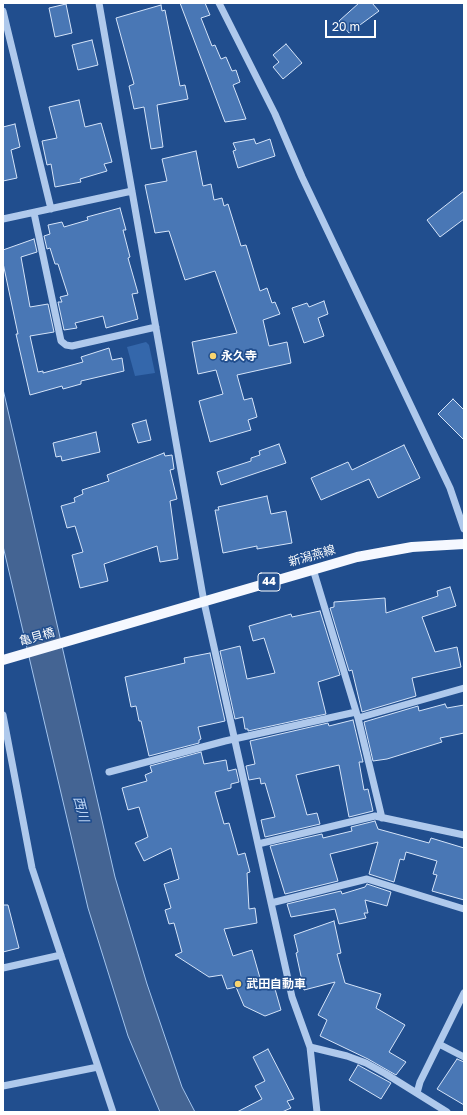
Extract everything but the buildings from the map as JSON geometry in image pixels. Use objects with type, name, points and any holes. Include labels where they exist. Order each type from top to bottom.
[{"type":"main road","name":"新潟燕線","points":[[78,638],[357,557],[412,547],[464,544]]},
{"type":"main road","name":"亀貝橋","points":[[3,660],[78,638]]},
{"type":"street","points":[[99,3],[204,602],[292,997],[310,1047],[317,1112]]},
{"type":"street","points":[[219,3],[275,114],[302,177],[450,488],[464,529]]},
{"type":"street","points":[[3,11],[51,209]]},
{"type":"street","points":[[3,219],[132,191]]},
{"type":"street","points":[[34,213],[61,341],[66,345],[72,346],[156,327]]},
{"type":"street","points":[[313,569],[357,715],[382,818]]},
{"type":"street","points":[[109,772],[235,740],[357,715],[382,713],[429,699],[435,695],[464,688]]},
{"type":"street","points":[[3,715],[32,868],[113,1112]]},
{"type":"street","points":[[258,844],[376,816],[464,835]]},
{"type":"street","points":[[271,903],[367,879],[464,909]]},
{"type":"street","points":[[3,968],[61,955]]},
{"type":"street","points":[[417,1094],[420,1082],[464,993]]},
{"type":"street","points":[[439,1044],[464,1057]]},
{"type":"street","points":[[310,1047],[347,1056],[366,1063],[447,1112]]},
{"type":"street","points":[[3,1086],[98,1067]]},
{"type":"shaded area","points":[[146,342],[149,345],[155,373],[135,376],[127,347]]},
{"type":"water","name":"西川","points":[[3,389],[115,877],[147,984],[182,1087],[195,1112],[160,1112],[128,1036],[88,908],[3,546]]},
{"type":"place","name":"永久寺","points":[[213,356]]},
{"type":"place","name":"武田自動車","points":[[238,984]]}]
